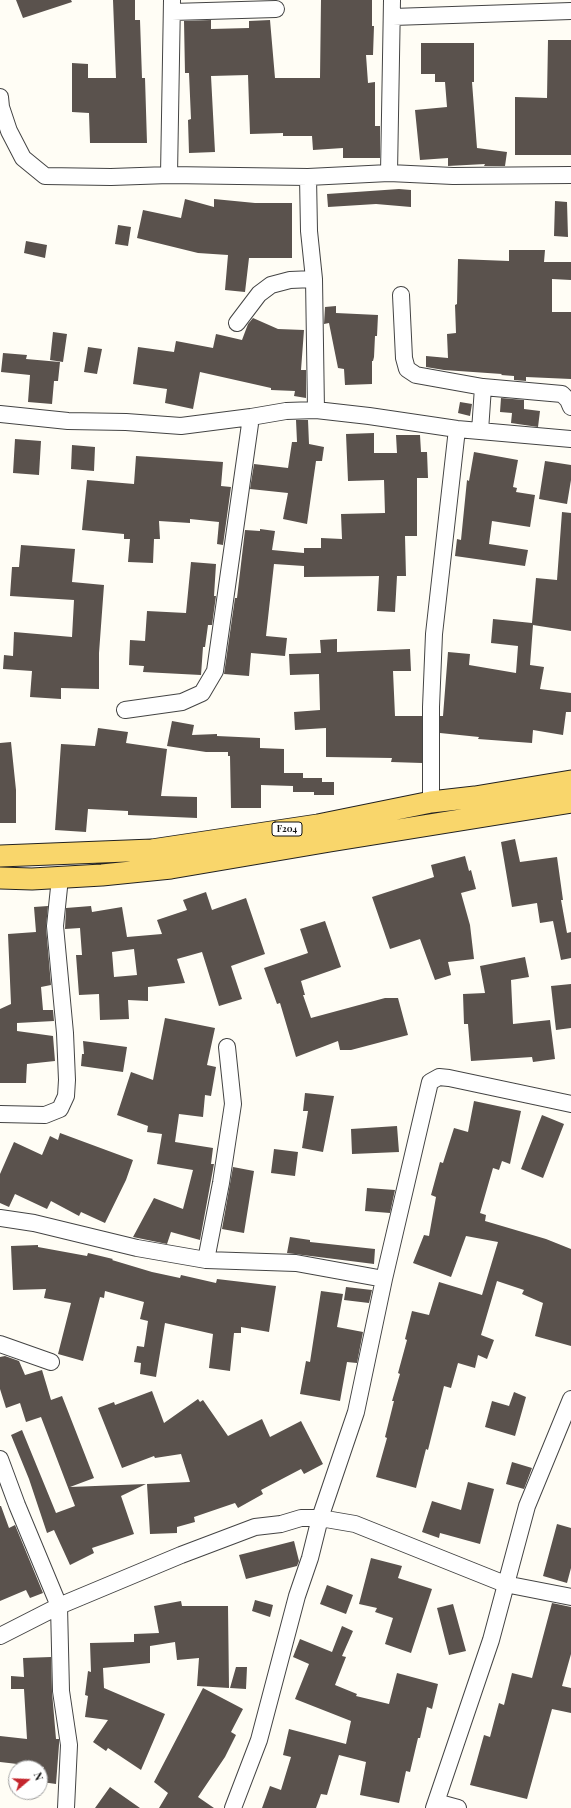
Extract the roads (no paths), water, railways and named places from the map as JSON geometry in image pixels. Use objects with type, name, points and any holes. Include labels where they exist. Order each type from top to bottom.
[{"type":"main road","name":"F204","points":[[0,856],[152,850],[318,824],[431,802],[475,797],[571,781]]},
{"type":"main road","name":"F204","points":[[0,878],[60,878],[171,868],[338,839],[571,802]]},
{"type":"street","points":[[389,173],[392,0]]},
{"type":"street","points":[[169,175],[172,6],[276,9]]},
{"type":"street","points":[[392,17],[561,7]]},
{"type":"street","points":[[0,97],[1,107],[9,131],[23,158],[45,176],[111,178],[169,175],[308,177],[389,173],[453,176],[571,175]]},
{"type":"street","points":[[308,177],[309,231],[314,279],[316,410]]},
{"type":"street","points":[[237,323],[259,294],[271,285],[290,280],[314,279]]},
{"type":"street","points":[[401,295],[404,358],[407,369],[416,375],[483,387],[562,394],[568,400],[571,407]]},
{"type":"street","points":[[480,431],[483,387]]},
{"type":"street","points":[[0,414],[68,421],[126,422],[181,426],[286,411],[316,410],[457,429],[571,440]]},
{"type":"street","points":[[125,710],[182,702],[202,692],[215,671],[251,417]]},
{"type":"street","points":[[431,802],[431,707],[434,634],[457,429]]},
{"type":"street","points":[[0,1114],[45,1115],[60,1109],[66,1096],[67,1080],[65,1033],[55,926],[60,878]]},
{"type":"street","points":[[206,1260],[221,1183],[233,1104],[227,1047]]},
{"type":"street","points":[[233,1808],[259,1740],[297,1596],[310,1558],[320,1518],[356,1412],[384,1279],[430,1082],[439,1077],[449,1078],[571,1104]]},
{"type":"street","points":[[0,1218],[34,1223],[137,1248],[206,1260],[296,1263],[384,1279]]},
{"type":"street","points":[[0,1344],[51,1362]]},
{"type":"street","points":[[458,1808],[435,1805],[491,1640],[527,1506],[571,1399]]},
{"type":"street","points":[[0,1459],[17,1505],[59,1606],[60,1691],[69,1745],[66,1808]]},
{"type":"street","points":[[0,1636],[59,1606],[181,1555],[255,1527],[281,1524],[301,1518],[320,1518],[355,1524],[505,1584],[571,1597]]}]
